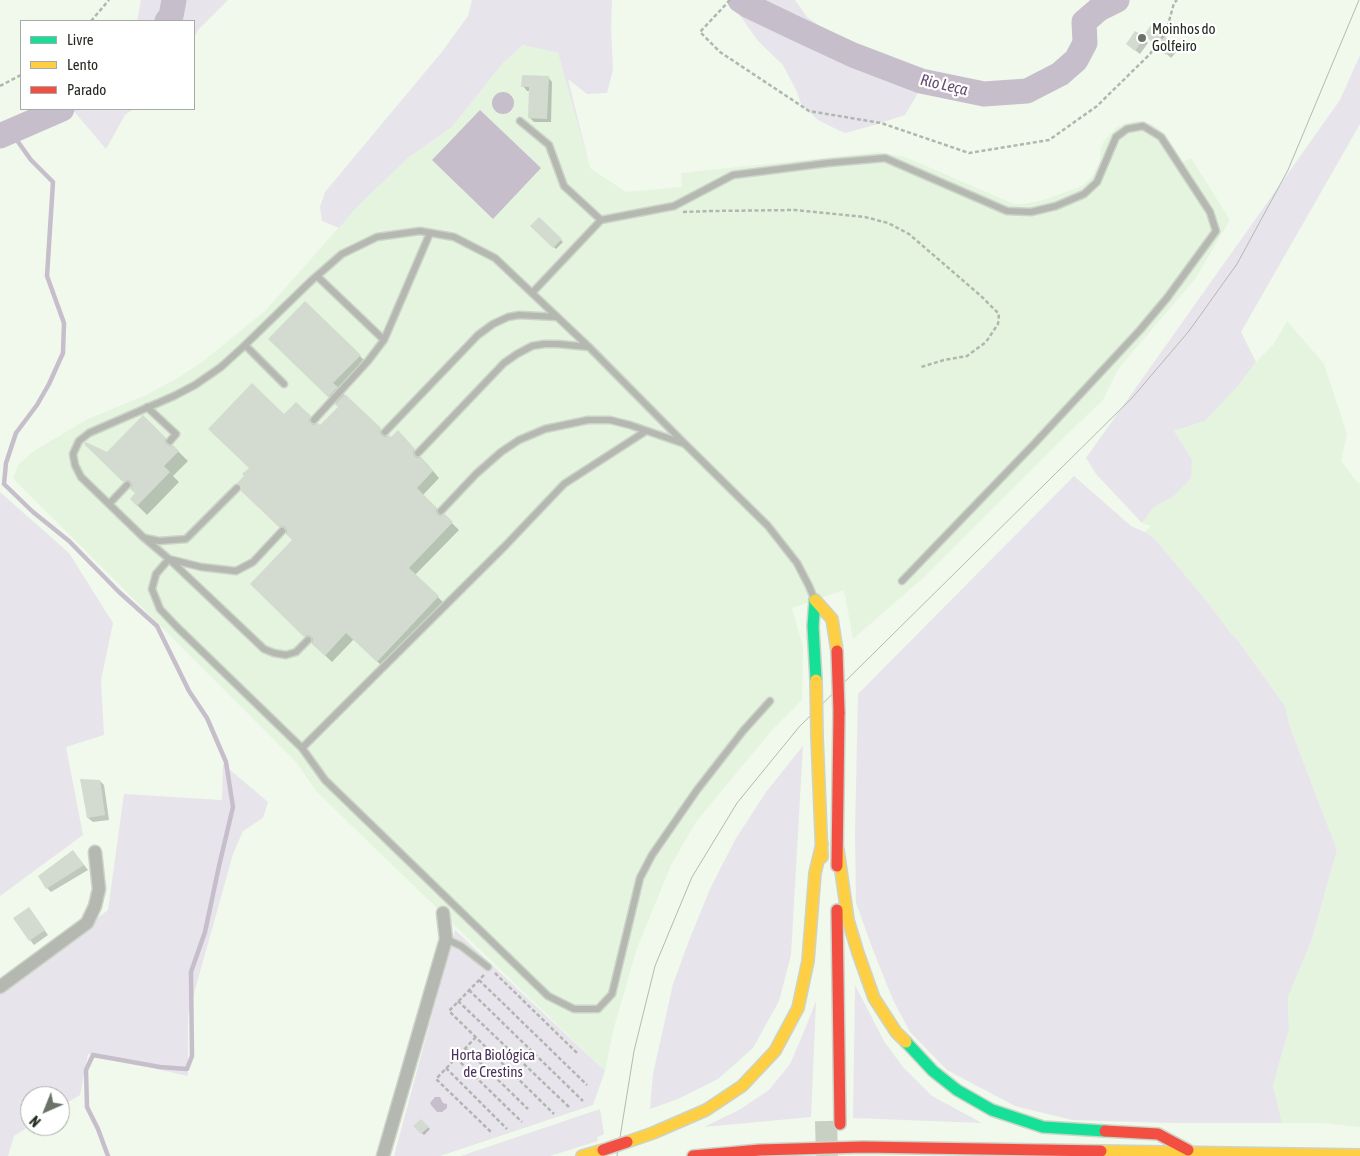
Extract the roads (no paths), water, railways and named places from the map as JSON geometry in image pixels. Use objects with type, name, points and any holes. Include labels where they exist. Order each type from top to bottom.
[{"type":"highway","points":[[815,600],[832,619],[837,651],[839,712],[837,896],[840,1124]]},
{"type":"highway","points":[[815,600],[813,626],[824,899]]},
{"type":"highway","points":[[582,1156],[653,1133],[706,1110],[742,1086],[775,1051],[798,1008],[808,961],[815,873],[822,844]]},
{"type":"highway","points":[[838,850],[848,920],[874,998],[896,1032],[933,1071],[957,1090],[992,1110],[1042,1127],[1158,1134],[1191,1152]]},
{"type":"highway","points":[[692,1156],[760,1150],[863,1147],[1360,1154]]},
{"type":"street","points":[[0,987],[86,923],[95,906],[99,888],[95,852]]},
{"type":"street","points":[[383,1156],[446,939],[443,913]]},
{"type":"lane","points":[[520,121],[549,145],[564,186],[601,220]]},
{"type":"lane","points":[[532,293],[601,220],[674,206],[733,175],[828,162],[885,158],[1007,212],[1031,212],[1056,206],[1084,194],[1097,182],[1116,137],[1127,130],[1143,126],[1161,137],[1210,212],[1216,231],[1167,298],[1140,330],[1034,444],[902,580]]},
{"type":"lane","points":[[308,640],[296,652],[286,654],[274,653],[264,649],[81,477],[75,465],[73,454],[79,442],[89,433],[195,385],[221,367],[342,254],[377,237],[420,231],[454,237],[495,258],[589,347],[768,526],[797,563],[815,600]]},
{"type":"lane","points":[[314,420],[368,361],[384,340],[430,233]]},
{"type":"lane","points":[[317,276],[384,340]]},
{"type":"lane","points":[[385,432],[478,335],[493,324],[519,315],[557,317]]},
{"type":"lane","points":[[418,453],[504,363],[517,354],[532,346],[544,344],[589,347]]},
{"type":"lane","points":[[245,345],[284,384]]},
{"type":"lane","points":[[147,407],[176,434],[170,441]]},
{"type":"lane","points":[[440,511],[476,474],[501,452],[519,440],[545,428],[588,420],[610,420],[685,444]]},
{"type":"lane","points":[[302,748],[505,546],[564,484],[646,431]]},
{"type":"lane","points":[[109,504],[127,485]]},
{"type":"lane","points":[[143,537],[159,541],[186,539],[237,488]]},
{"type":"lane","points":[[169,559],[202,567],[236,571],[253,562],[282,531]]},
{"type":"lane","points":[[169,559],[156,574],[152,589],[160,609],[302,748],[325,780],[548,996],[574,1009],[598,1009],[612,994],[640,878],[652,855],[697,790],[743,731],[770,701]]},
{"type":"lane","points":[[443,913],[456,906]]},
{"type":"lane","points":[[446,939],[461,946],[489,968]]},
{"type":"waterway","name":"Rio Leça","points":[[168,20],[171,16],[174,0]]},
{"type":"waterway","name":"Rio Leça","points":[[740,0],[853,55],[921,81],[984,94],[1027,91],[1060,74],[1076,60],[1085,43],[1084,22],[1099,9],[1117,0]]},
{"type":"waterway","name":"Rio Leça","points":[[0,136],[60,110]]},
{"type":"waterway","points":[[11,132],[31,160],[53,182],[47,276],[64,323],[63,353],[37,405],[16,433],[6,463],[4,484],[33,512],[69,541],[119,592],[157,626],[189,691],[207,718],[226,762],[233,807],[205,932],[191,972],[192,1056],[187,1069],[160,1067],[93,1055],[86,1070],[87,1107],[108,1156]]},
{"type":"tunnel","points":[[826,1121],[827,1156]]},
{"type":"tram line","points":[[617,1156],[634,1051],[655,966],[692,877],[737,803],[799,727],[1132,398],[1189,331],[1237,264],[1288,170],[1359,0]]},
{"type":"place","name":"Moinhos do Golfeiro","points":[[1142,38]]},
{"type":"park label","name":"Horta Biológica de Crestins","points":[[493,1064]]}]
